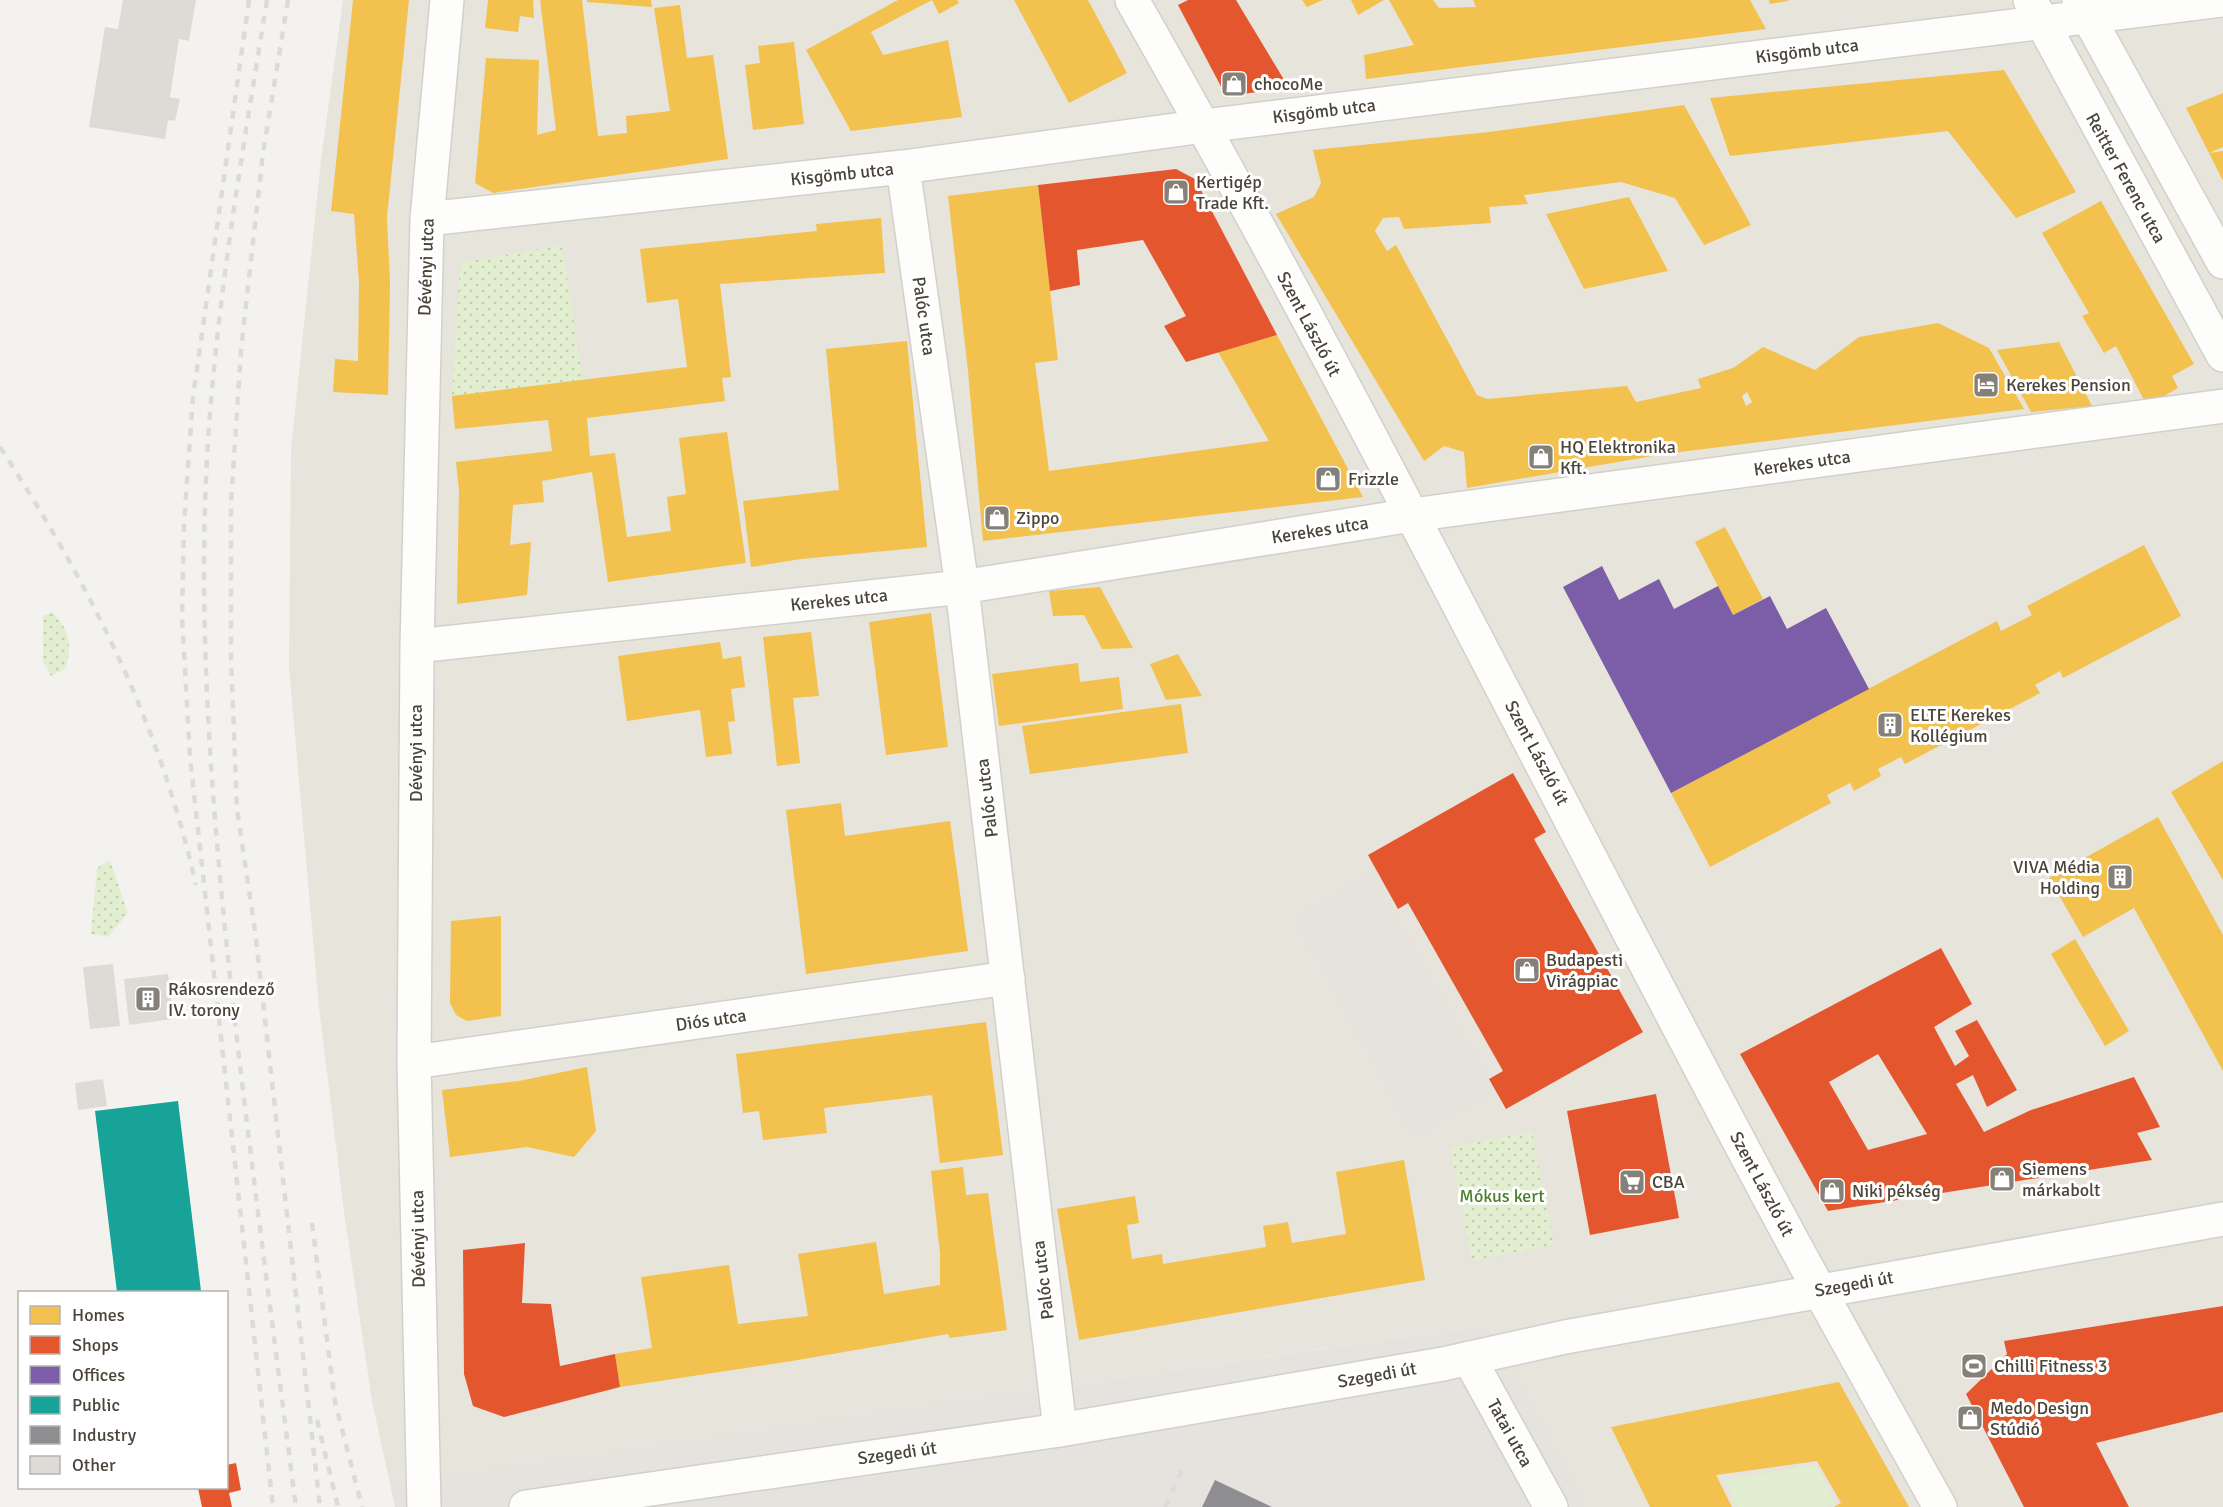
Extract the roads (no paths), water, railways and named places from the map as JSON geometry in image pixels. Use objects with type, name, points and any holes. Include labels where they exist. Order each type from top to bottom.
[{"type":"street","name":"Dévényi utca","points":[[424,1507],[414,1062],[417,646],[427,219],[447,0]]},
{"type":"street","name":"Szent László út","points":[[1132,0],[1204,126],[1412,515],[1819,1290],[1940,1507]]},
{"type":"street","name":"Kisgömb utca","points":[[427,219],[903,167],[2036,11],[2222,0]]},
{"type":"street","points":[[2083,8],[2223,262]]},
{"type":"street","name":"Reitter Ferenc utca","points":[[2036,11],[2223,355]]},
{"type":"street","name":"Palóc utca","points":[[903,167],[962,587],[1060,1430]]},
{"type":"street","name":"Kerekes utca","points":[[417,646],[962,587],[1412,515],[2223,406]]},
{"type":"street","name":"Diós utca","points":[[414,1062],[1008,978]]},
{"type":"street","name":"Szegedi út","points":[[526,1507],[1060,1430],[1469,1358],[1565,1337],[1819,1290],[2223,1219]]},
{"type":"street","name":"Tatai utca","points":[[1469,1358],[1551,1507]]},
{"type":"railway","points":[[249,0],[193,397],[184,524],[182,617],[190,757],[273,1507]]},
{"type":"railway","points":[[267,0],[228,252],[213,379],[205,506],[205,636],[211,765],[228,958],[296,1507]]},
{"type":"railway","points":[[288,0],[263,153],[241,350],[231,504],[231,657],[237,809],[255,931],[320,1507]]},
{"type":"railway","points":[[0,447],[64,551],[118,657],[163,767],[196,885]]},
{"type":"railway","points":[[312,1223],[335,1402],[362,1507]]},
{"type":"railway","points":[[317,1420],[338,1507]]},
{"type":"railway","points":[[1165,1507],[1183,1468]]},
{"type":"place","name":"chocoMe","points":[[1234,84]]},
{"type":"place","name":"Kertigép Trade Kft.","points":[[1176,192]]},
{"type":"place","name":"Kerekes Pension","points":[[1986,385]]},
{"type":"place","name":"HQ Elektronika Kft.","points":[[1541,457]]},
{"type":"place","name":"Frizzle","points":[[1328,479]]},
{"type":"place","name":"Zippo","points":[[997,518]]},
{"type":"place","name":"ELTE Kerekes Kollégium","points":[[1890,725]]},
{"type":"place","name":"VIVA Média Holding","points":[[2120,877]]},
{"type":"place","name":"Budapesti Virágpiac","points":[[1527,970]]},
{"type":"place","name":"Rákosrendező IV. torony","points":[[148,999]]},
{"type":"place","name":"Siemens márkabolt","points":[[2002,1179]]},
{"type":"place","name":"CBA","points":[[1632,1182]]},
{"type":"place","name":"Niki pékség","points":[[1832,1191]]},
{"type":"place","name":"Chilli Fitness 3","points":[[1974,1366]]},
{"type":"place","name":"Medo Design Stúdió","points":[[1970,1418]]},
{"type":"park label","name":"Mókus kert","points":[[1502,1196]]}]
